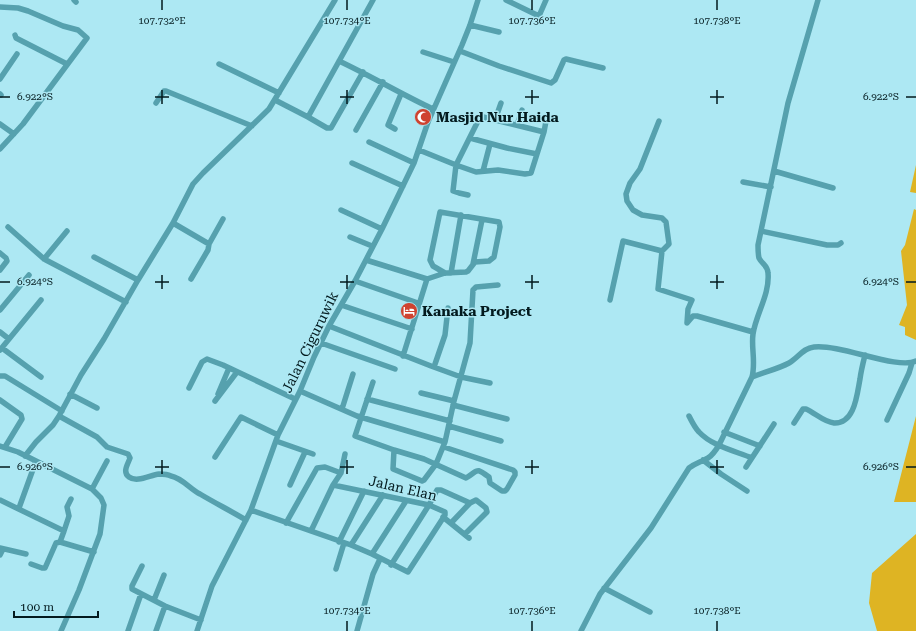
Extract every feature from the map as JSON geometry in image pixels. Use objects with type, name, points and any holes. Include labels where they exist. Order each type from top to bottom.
[{"type":"street","points":[[25,456],[36,442],[53,425],[197,179],[269,109],[334,0]]},
{"type":"street","points":[[308,117],[373,0]]},
{"type":"street","name":"Jalan Ciguruwik","points":[[199,630],[212,586],[251,510],[278,435],[300,392],[329,326],[366,260],[420,150],[433,109],[460,51],[478,0]]},
{"type":"street","points":[[506,0],[539,16],[546,0]]},
{"type":"street","points":[[581,631],[604,588],[651,528],[689,468],[712,454],[719,445],[752,377],[754,366],[752,340],[753,332],[767,288],[768,275],[768,270],[758,253],[761,231],[788,103],[818,0]]},
{"type":"street","points":[[0,7],[18,8],[28,11],[63,26],[78,30],[86,36],[87,39],[23,124],[0,149]]},
{"type":"street","points":[[470,25],[499,32]]},
{"type":"street","points":[[15,35],[16,38],[67,64]]},
{"type":"street","points":[[460,51],[499,66],[551,83],[555,80],[564,60],[566,59],[603,68]]},
{"type":"street","points":[[423,52],[454,62]]},
{"type":"street","points":[[0,79],[17,54]]},
{"type":"street","points":[[339,61],[383,82],[401,94],[433,109]]},
{"type":"street","points":[[219,64],[279,93]]},
{"type":"street","points":[[275,100],[327,128],[332,127],[363,72]]},
{"type":"street","points":[[356,130],[383,82]]},
{"type":"street","points":[[156,103],[164,91],[166,91],[252,126]]},
{"type":"street","points":[[395,129],[388,125],[401,94]]},
{"type":"street","points":[[495,120],[501,103]]},
{"type":"street","points":[[517,126],[522,110]]},
{"type":"street","points":[[468,195],[453,191],[456,165],[481,117],[544,132]]},
{"type":"street","points":[[420,150],[476,172],[498,170],[529,174],[532,172],[546,121]]},
{"type":"street","points":[[659,121],[640,169],[630,183],[626,194],[627,201],[634,210],[642,215],[664,219],[669,236],[669,244],[662,251],[658,289],[684,296],[692,300],[688,309],[687,323],[693,316],[696,316],[753,332]]},
{"type":"street","points":[[0,124],[14,134]]},
{"type":"street","points":[[470,138],[537,154]]},
{"type":"street","points":[[369,142],[414,163]]},
{"type":"street","points":[[483,171],[490,144]]},
{"type":"street","points":[[352,164],[403,186]]},
{"type":"street","points":[[774,171],[833,188]]},
{"type":"street","points":[[743,182],[771,187]]},
{"type":"street","points":[[341,210],[382,229]]},
{"type":"street","points":[[448,273],[433,266],[430,260],[439,214],[442,211],[482,220],[498,221],[500,223],[495,254],[491,261],[473,264]]},
{"type":"street","points":[[448,273],[461,215]]},
{"type":"street","points":[[191,279],[208,250],[209,244],[223,219]]},
{"type":"street","points":[[366,260],[426,279],[448,273],[468,271],[473,264],[482,220]]},
{"type":"street","points":[[172,223],[209,244]]},
{"type":"street","points":[[8,227],[44,259],[126,302]]},
{"type":"street","points":[[44,259],[67,231]]},
{"type":"street","points":[[761,231],[827,245],[838,245],[841,243]]},
{"type":"street","points":[[350,237],[372,246]]},
{"type":"street","points":[[610,300],[623,241],[662,251]]},
{"type":"street","points":[[0,253],[6,258],[7,261],[0,270]]},
{"type":"street","points":[[94,257],[138,280]]},
{"type":"street","points":[[0,310],[29,275]]},
{"type":"street","points":[[403,356],[426,279]]},
{"type":"street","points":[[355,281],[418,303]]},
{"type":"street","points":[[394,450],[393,469],[422,481],[427,478],[436,464],[445,444],[470,343],[473,290],[476,287],[498,285]]},
{"type":"street","points":[[41,300],[1,349],[41,377]]},
{"type":"street","points":[[342,305],[412,329]]},
{"type":"street","points":[[434,368],[444,335],[448,308]]},
{"type":"street","points":[[329,326],[434,368],[461,377],[490,383]]},
{"type":"street","points":[[0,332],[9,339]]},
{"type":"street","points":[[321,343],[396,369]]},
{"type":"street","points":[[752,377],[787,364],[806,349],[815,347],[843,349],[900,363],[914,362],[887,420]]},
{"type":"street","points":[[794,423],[803,409],[833,423],[840,422],[849,416],[854,407],[865,355]]},
{"type":"street","points":[[189,388],[204,360],[211,361],[228,368],[296,399]]},
{"type":"street","points":[[228,368],[215,401],[237,372]]},
{"type":"street","points":[[342,409],[353,374]]},
{"type":"street","points":[[0,376],[5,376],[96,437],[107,448],[128,454],[130,458],[126,469],[128,477],[133,479],[158,474],[172,476],[210,500],[246,520]]},
{"type":"street","points":[[300,392],[362,417],[445,444],[513,470],[515,475],[507,489],[503,492],[490,483],[489,477],[479,470],[476,470],[466,478],[424,459],[356,437],[355,434],[362,417],[373,382]]},
{"type":"street","points":[[421,393],[507,418]]},
{"type":"street","points":[[70,394],[97,408]]},
{"type":"street","points":[[368,399],[449,423],[501,441]]},
{"type":"street","points":[[0,400],[22,418],[2,446],[92,489],[101,498],[104,506],[100,534],[94,552],[61,631]]},
{"type":"street","points":[[689,416],[699,432],[705,437],[719,445],[752,458]]},
{"type":"street","points":[[215,457],[241,417],[278,435]]},
{"type":"street","points":[[746,467],[774,424]]},
{"type":"street","points":[[724,432],[760,446]]},
{"type":"street","points":[[276,441],[313,454]]},
{"type":"street","points":[[290,484],[305,452]]},
{"type":"street","points":[[311,531],[333,485],[341,473],[346,454]]},
{"type":"street","points":[[703,460],[747,491]]},
{"type":"street","points":[[18,508],[36,461]]},
{"type":"street","points":[[92,489],[107,461]]},
{"type":"street","points":[[286,523],[317,468],[325,467],[341,473]]},
{"type":"street","name":"Jalan Elan","points":[[333,485],[429,505],[444,515],[467,536],[487,512],[486,508],[476,500],[470,503]]},
{"type":"street","points":[[391,565],[429,505],[435,491],[440,490],[470,503],[451,523]]},
{"type":"street","points":[[336,569],[341,543],[364,491]]},
{"type":"street","points":[[351,545],[382,495]]},
{"type":"street","points":[[60,542],[69,516],[67,507],[71,499]]},
{"type":"street","points":[[0,500],[64,531]]},
{"type":"street","points":[[372,554],[406,501]]},
{"type":"street","points":[[251,510],[341,543],[351,545],[408,572],[444,515]]},
{"type":"street","points":[[31,564],[45,568],[58,541],[94,552]]},
{"type":"street","points":[[1,551],[26,554]]},
{"type":"street","points":[[357,631],[368,589],[380,558]]},
{"type":"street","points":[[142,566],[132,589],[165,606],[201,620]]},
{"type":"street","points":[[154,600],[164,575]]},
{"type":"street","points":[[604,588],[650,612]]},
{"type":"street","points":[[128,631],[141,594]]},
{"type":"street","points":[[156,631],[165,606]]},
{"type":"shaded area","points":[[916,165],[916,193],[910,192]]},
{"type":"shaded area","points":[[914,209],[916,210],[916,340],[905,335],[905,327],[899,325],[907,305],[901,251],[905,245]]},
{"type":"shaded area","points":[[916,416],[916,502],[894,502]]},
{"type":"shaded area","points":[[916,534],[916,631],[877,631],[869,603],[872,573]]},
{"type":"place","name":"Masjid Nur Haida","points":[[423,117]]},
{"type":"place","name":"Kanaka Project","points":[[409,311]]}]
